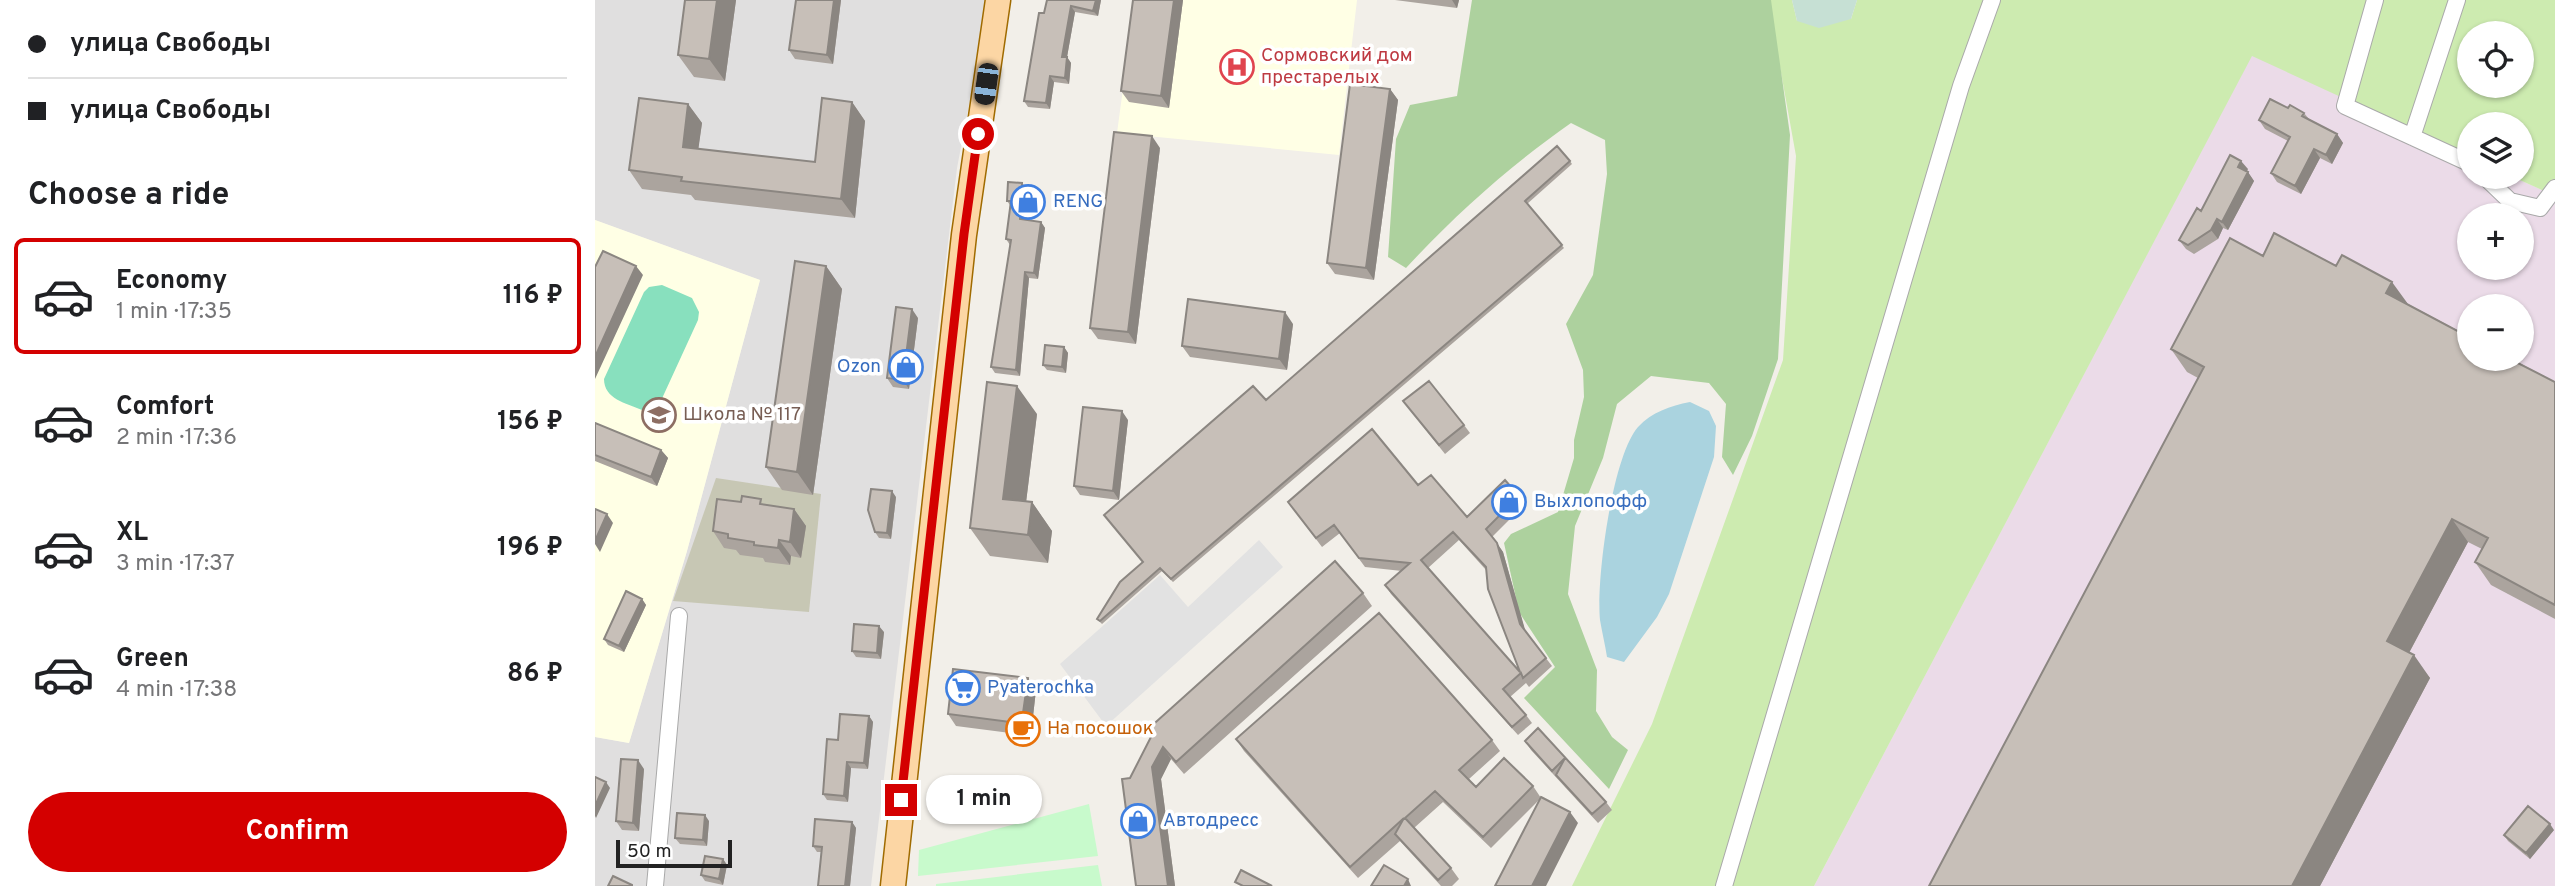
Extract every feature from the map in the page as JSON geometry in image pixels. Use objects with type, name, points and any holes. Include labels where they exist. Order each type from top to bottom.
[{"type":"main road","points":[[893,886],[964,234],[999,0]]},
{"type":"street","points":[[1724,886],[1961,86],[1992,0]]},
{"type":"street","points":[[2375,0],[2345,106],[2457,158]]},
{"type":"street","points":[[2412,137],[2457,0]]},
{"type":"street","points":[[2497,189],[2509,201],[2540,208],[2555,188]]},
{"type":"street","points":[[655,886],[679,616]]},
{"type":"shaded area","points":[[595,0],[989,0],[957,168],[871,886],[595,886],[595,737],[629,743],[687,551],[760,280],[595,220]]},
{"type":"shaded area","name":"Сормовский дом престарелых","points":[[1135,0],[1357,0],[1339,155],[1117,133]]},
{"type":"shaded area","points":[[1792,0],[1857,0],[1851,19],[1819,28],[1797,21]]},
{"type":"shaded area","points":[[2252,55],[2457,150],[2457,189],[2534,189],[2534,186],[2555,196],[2555,886],[1814,886]]},
{"type":"shaded area","name":"Школа № 117","points":[[595,220],[760,280],[687,551],[629,743],[595,737]]},
{"type":"shaded area","points":[[716,478],[821,494],[809,612],[673,601]]},
{"type":"shaded area","points":[[1259,540],[1283,567],[1106,726],[1060,664],[1160,575],[1188,607]]},
{"type":"green space","points":[[1472,0],[1771,0],[1790,135],[1778,359],[1752,436],[1733,475],[1722,457],[1726,404],[1709,383],[1651,376],[1617,404],[1603,458],[1575,526],[1568,594],[1597,670],[1596,711],[1612,737],[1628,750],[1609,789],[1524,698],[1555,667],[1519,612],[1504,543],[1511,534],[1558,512],[1574,458],[1574,440],[1584,397],[1583,370],[1566,324],[1593,275],[1607,174],[1605,140],[1571,123],[1485,191],[1444,228],[1406,268],[1388,257],[1396,139],[1410,105],[1457,96]]},
{"type":"green space","points":[[1768,0],[1792,0],[1797,21],[1851,19],[1857,0],[2555,0],[2555,196],[2534,186],[2534,112],[2457,112],[2457,150],[2252,56],[1814,886],[1572,886],[1652,724],[1783,360],[1796,156]]},
{"type":"green space","points":[[662,285],[692,298],[699,312],[698,320],[659,405],[642,410],[612,396],[604,379],[644,292],[649,287]]},
{"type":"green space","points":[[1089,804],[1098,856],[918,876],[919,850]]},
{"type":"green space","points":[[1098,865],[1102,886],[936,886],[936,884]]},
{"type":"water","points":[[1690,402],[1709,411],[1716,426],[1714,457],[1669,594],[1657,617],[1624,662],[1607,657],[1600,620],[1603,549],[1613,491],[1629,442],[1638,427],[1662,410]]},
{"type":"building","points":[[685,0],[717,0],[709,59],[678,55]]},
{"type":"building","points":[[796,0],[834,0],[827,55],[789,50]]},
{"type":"building","points":[[1047,0],[1096,0],[1093,11],[1071,6],[1062,57],[1067,57],[1065,78],[1050,76],[1046,103],[1024,101],[1039,13],[1044,13]]},
{"type":"building","points":[[1133,0],[1174,0],[1161,96],[1121,91]]},
{"type":"building","points":[[1350,84],[1390,89],[1366,268],[1327,263]]},
{"type":"building","points":[[639,98],[688,104],[683,147],[815,162],[822,98],[852,102],[841,199],[681,181],[682,177],[629,170]]},
{"type":"building","points":[[2270,99],[2288,108],[2290,105],[2304,113],[2302,116],[2337,134],[2326,155],[2314,149],[2295,186],[2271,173],[2290,137],[2259,120]]},
{"type":"building","points":[[1114,132],[1152,136],[1128,332],[1090,328]]},
{"type":"building","points":[[1557,146],[1570,161],[1525,201],[1562,245],[1171,579],[1160,568],[1100,621],[1097,619],[1120,582],[1143,562],[1104,515],[1253,386],[1266,400]]},
{"type":"building","points":[[2230,155],[2241,161],[2238,167],[2248,172],[2222,222],[2217,219],[2211,230],[2188,245],[2179,240],[2197,208],[2201,211]]},
{"type":"building","points":[[1008,182],[1022,183],[1020,219],[1041,222],[1034,273],[1025,272],[1016,370],[991,367],[1011,240],[1006,239],[1011,201],[1007,201]]},
{"type":"building","points":[[2274,233],[2336,266],[2342,255],[2392,282],[2386,293],[2457,331],[2457,371],[2533,371],[2555,382],[2555,605],[2475,562],[2488,538],[2452,519],[2387,641],[2414,655],[2292,886],[1929,886],[2204,367],[2171,349],[2230,238],[2263,256]]},
{"type":"building","points":[[603,251],[636,266],[595,357],[595,267]]},
{"type":"building","points":[[795,261],[826,266],[797,472],[766,467]]},
{"type":"building","points":[[1188,299],[1285,312],[1279,359],[1182,346]]},
{"type":"building","points":[[896,307],[912,309],[903,380],[887,378]]},
{"type":"building","points":[[1045,345],[1064,347],[1062,367],[1043,365]]},
{"type":"building","points":[[1429,381],[1464,425],[1439,445],[1403,401]]},
{"type":"building","points":[[987,382],[1017,386],[1003,499],[1032,502],[1028,535],[970,528]]},
{"type":"building","points":[[1083,407],[1122,411],[1113,491],[1074,486]]},
{"type":"building","points":[[595,423],[661,450],[651,477],[595,455]]},
{"type":"building","points":[[1372,429],[1418,485],[1431,475],[1467,517],[1505,480],[1519,496],[1486,529],[1497,543],[1520,624],[1546,658],[1523,678],[1521,673],[1503,689],[1526,715],[1512,727],[1385,585],[1410,563],[1359,558],[1334,525],[1316,538],[1288,502]],"holes":[[[1453,532],[1486,567],[1488,589],[1520,672],[1421,560]]]},
{"type":"building","points":[[871,489],[892,491],[887,533],[875,532],[868,510]]},
{"type":"building","points":[[742,496],[761,499],[760,504],[794,509],[790,542],[779,540],[778,548],[754,545],[754,542],[728,538],[728,534],[713,531],[717,499],[741,502]]},
{"type":"building","points":[[595,509],[607,514],[595,541]]},
{"type":"building","points":[[1335,561],[1363,593],[1176,762],[1163,747],[1152,767],[1168,886],[1136,886],[1122,779],[1130,778],[1152,735],[1147,730]]},
{"type":"building","points":[[626,591],[642,599],[619,646],[604,639]]},
{"type":"building","points":[[1379,613],[1492,740],[1459,770],[1476,787],[1504,758],[1533,786],[1483,837],[1435,791],[1405,818],[1451,868],[1438,880],[1395,834],[1404,818],[1350,867],[1236,739]]},
{"type":"building","points":[[854,624],[879,626],[877,653],[852,651]]},
{"type":"building","points":[[953,669],[1028,678],[1023,713],[1019,713],[1018,723],[948,714]]},
{"type":"building","points":[[840,714],[869,716],[864,763],[847,762],[844,796],[823,794],[827,739],[838,740]]},
{"type":"building","points":[[1538,728],[1606,802],[1592,814],[1556,775],[1565,758],[1552,771],[1525,741]]},
{"type":"building","points":[[621,759],[638,760],[633,823],[616,821]]},
{"type":"building","points":[[595,777],[606,782],[595,806]]},
{"type":"building","points":[[1541,797],[1570,812],[1532,886],[1495,886]]},
{"type":"building","points":[[2528,806],[2550,824],[2526,853],[2504,835]]},
{"type":"building","points":[[677,813],[705,815],[703,840],[675,838]]},
{"type":"building","points":[[815,819],[852,822],[845,886],[818,886],[822,847],[813,846]]},
{"type":"building","points":[[705,856],[723,859],[719,879],[701,875]]},
{"type":"building","points":[[1384,865],[1408,879],[1404,886],[1371,886]]},
{"type":"building","points":[[1241,870],[1272,886],[1243,886],[1235,882]]},
{"type":"building","points":[[613,876],[632,885],[632,886],[608,886]]},
{"type":"place","name":"Сормовский дом престарелых","points":[[1237,67]]},
{"type":"place","name":"RENG","points":[[1028,202]]},
{"type":"place","name":"Ozon","points":[[906,367]]},
{"type":"place","name":"Школа № 117","points":[[659,415]]},
{"type":"place","name":"Выхлопофф","points":[[1509,502]]},
{"type":"place","name":"Pyaterochka","points":[[963,688]]},
{"type":"place","name":"На посошок","points":[[1023,729]]},
{"type":"place","name":"Автодресс","points":[[1138,821]]},
{"type":"route","points":[[901,800],[964,234],[978,134]]}]
